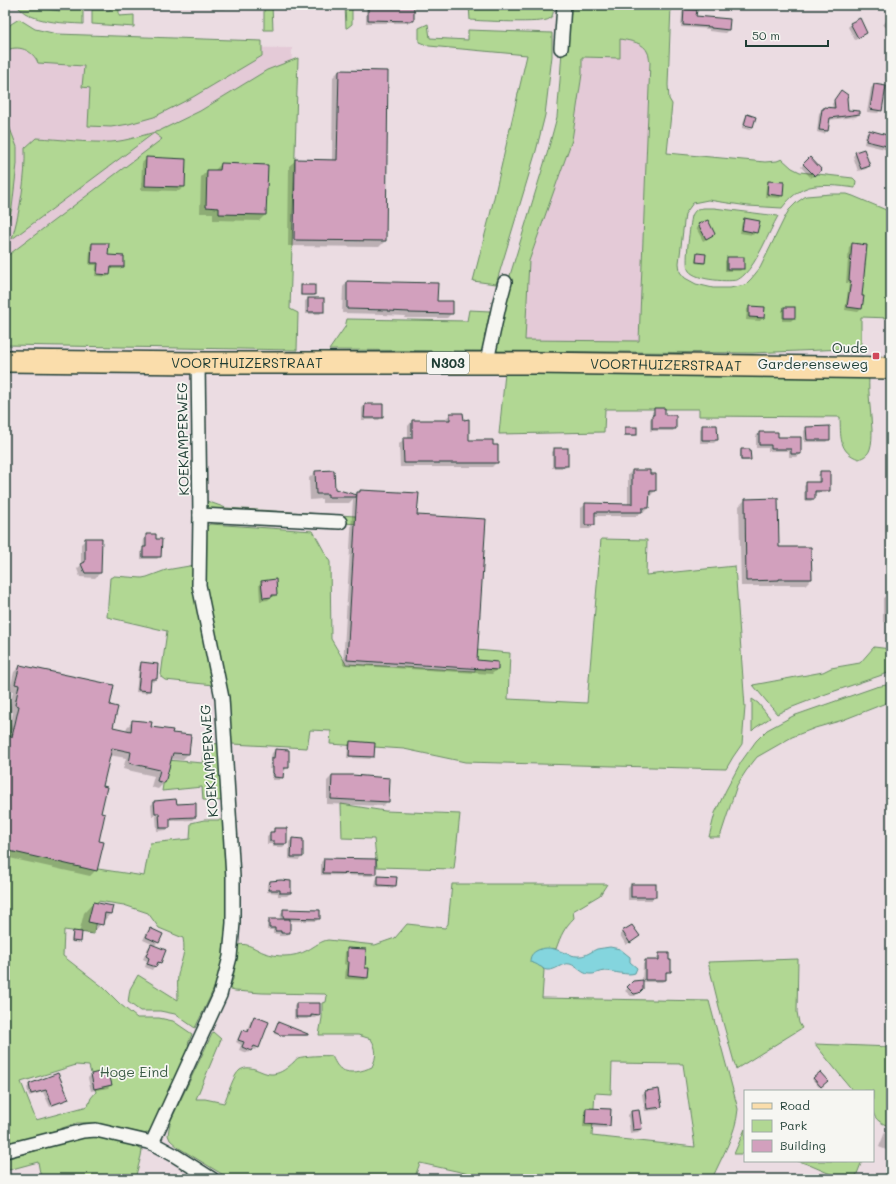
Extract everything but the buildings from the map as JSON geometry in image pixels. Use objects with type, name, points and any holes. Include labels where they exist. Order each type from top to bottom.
[{"type":"main road","name":"VOORTHUIZERSTRAAT","points":[[5,361],[198,363],[488,363],[891,368]]},
{"type":"street","points":[[561,48],[564,5]]},
{"type":"street","points":[[488,363],[488,356],[505,282]]},
{"type":"street","name":"KOEKAMPERWEG","points":[[152,1143],[220,995],[230,957],[233,923],[233,877],[222,698],[199,585],[200,515],[198,363]]},
{"type":"street","points":[[200,515],[340,522]]},
{"type":"street","points":[[5,1151],[83,1131],[96,1130],[152,1143],[212,1179]]},
{"type":"shaded area","points":[[620,39],[641,44],[648,51],[650,62],[639,342],[524,340],[529,261],[572,140],[582,74],[582,57],[620,58]]},
{"type":"shaded area","points":[[5,44],[292,48],[283,342],[5,339]]},
{"type":"green space","points":[[16,5],[34,5],[41,8],[60,11],[60,5],[83,5],[83,24],[53,22],[39,19],[25,13]]},
{"type":"green space","points":[[111,5],[119,5],[119,16],[134,15],[134,27],[92,24],[92,10],[109,10],[111,9]]},
{"type":"green space","points":[[264,5],[272,5],[273,30],[264,30]]},
{"type":"green space","points":[[345,5],[352,5],[352,24],[347,28],[346,28]]},
{"type":"green space","points":[[469,5],[554,5],[553,15],[551,18],[544,21],[524,22],[470,20]]},
{"type":"green space","points":[[565,5],[671,5],[668,85],[669,99],[672,104],[667,153],[765,162],[782,159],[792,168],[800,172],[853,178],[856,181],[855,188],[844,186],[809,187],[795,195],[782,208],[748,206],[708,200],[693,203],[685,214],[679,263],[680,272],[685,278],[696,284],[713,288],[730,288],[745,285],[760,268],[785,217],[796,203],[806,196],[847,194],[891,212],[891,318],[861,317],[861,346],[844,349],[752,353],[493,351],[511,272],[557,117]],"holes":[[[620,39],[643,46],[648,53],[650,62],[639,341],[525,340],[529,261],[572,140],[582,74],[582,57],[620,58]]]},
{"type":"green space","points":[[19,19],[35,29],[57,34],[262,41],[262,56],[193,97],[154,117],[111,127],[88,126],[90,88],[82,87],[84,66],[38,63],[33,55],[20,48],[5,51],[5,31],[11,24]]},
{"type":"green space","points":[[428,24],[430,38],[468,40],[468,30],[552,33],[552,56],[545,115],[536,151],[496,284],[473,281],[527,55],[429,46],[419,42],[419,28]]},
{"type":"green space","points":[[298,58],[290,309],[298,313],[297,350],[5,345],[5,262],[7,256],[162,139],[154,133],[12,239],[22,194],[25,171],[25,148],[36,138],[111,142],[159,131],[200,111],[267,70]]},
{"type":"green space","points":[[5,123],[9,126],[17,147],[17,164],[12,208],[5,237]]},
{"type":"green space","points":[[704,208],[778,216],[754,263],[744,275],[737,280],[725,281],[702,278],[691,273],[688,269],[687,251],[692,216],[697,209]]},
{"type":"green space","points":[[469,310],[490,311],[482,351],[329,350],[345,327],[347,319],[467,321]]},
{"type":"green space","points":[[505,373],[869,377],[872,430],[871,444],[867,454],[859,459],[847,452],[844,448],[841,437],[840,417],[699,416],[699,409],[605,409],[604,432],[499,434]]},
{"type":"green space","points":[[204,500],[226,508],[355,516],[358,524],[204,514]]},
{"type":"green space","points":[[210,524],[313,531],[330,562],[331,639],[346,664],[475,671],[476,650],[510,653],[508,699],[587,703],[601,539],[647,540],[646,575],[735,566],[745,707],[742,744],[726,769],[465,762],[404,749],[330,744],[331,731],[310,730],[307,748],[232,744],[226,683],[207,596],[204,528]]},
{"type":"green space","points":[[195,565],[214,685],[165,680],[161,677],[161,675],[167,631],[107,617],[110,578],[114,576],[142,578],[166,570]]},
{"type":"green space","name":"Hoge Eind","points":[[5,613],[17,851],[98,869],[144,876],[150,843],[190,839],[191,823],[204,820],[224,820],[228,918],[226,948],[221,969],[214,989],[195,1028],[175,1014],[160,1011],[140,1011],[128,1002],[130,989],[138,975],[178,1000],[179,970],[184,953],[183,938],[159,928],[148,913],[124,905],[98,901],[94,934],[64,930],[63,956],[103,987],[137,1018],[159,1018],[173,1021],[192,1034],[188,1044],[190,1045],[156,1127],[145,1134],[94,1123],[77,1123],[42,1135],[5,1145]],"holes":[[[76,1065],[89,1066],[96,1092],[91,1098],[88,1106],[36,1120],[21,1082]]]},
{"type":"green space","points":[[874,647],[891,649],[891,672],[826,694],[777,714],[753,685],[823,672],[831,668],[860,663]]},
{"type":"green space","points":[[891,684],[891,701],[843,720],[815,728],[792,737],[757,757],[737,785],[720,837],[709,837],[715,813],[741,762],[756,741],[767,730],[793,716],[876,687]]},
{"type":"green space","points":[[752,699],[758,703],[770,718],[752,731]]},
{"type":"green space","points":[[219,743],[223,801],[203,800],[202,787],[162,791],[167,760],[203,763],[206,746]]},
{"type":"green space","points":[[341,804],[385,811],[460,814],[454,869],[377,867],[374,839],[342,838]]},
{"type":"green space","points":[[452,884],[607,884],[600,895],[573,911],[574,918],[563,932],[556,949],[552,948],[541,966],[544,970],[542,998],[709,1001],[738,1109],[732,1136],[712,1179],[492,1179],[420,1163],[414,1179],[230,1179],[179,1148],[170,1140],[168,1135],[171,1120],[213,1032],[221,1039],[196,1099],[205,1099],[224,1103],[235,1076],[244,1068],[253,1068],[269,1074],[279,1073],[298,1058],[315,1056],[332,1056],[340,1068],[348,1072],[365,1070],[372,1067],[374,1063],[375,1049],[371,1039],[358,1035],[319,1035],[322,1018],[322,1003],[326,1002],[327,996],[325,994],[262,993],[231,990],[230,987],[233,979],[238,945],[249,945],[267,954],[290,956],[302,953],[328,940],[375,945],[395,938],[407,924],[445,928],[448,924]],"holes":[[[612,1063],[683,1064],[695,1147],[592,1136],[595,1093],[611,1094]]]},
{"type":"green space","points":[[798,959],[797,1012],[799,1023],[802,1028],[736,1069],[708,962]]},
{"type":"green space","points":[[815,1044],[891,1047],[891,1127],[879,1121],[874,1114],[874,1090],[852,1090]]},
{"type":"green space","points":[[744,1131],[744,1154],[734,1154]]},
{"type":"green space","points":[[89,1136],[130,1143],[142,1150],[135,1179],[41,1179],[38,1162],[5,1171],[5,1159]]},
{"type":"green space","points":[[801,1162],[862,1162],[855,1179],[842,1179]]},
{"type":"water","points":[[610,947],[620,949],[630,957],[630,962],[637,968],[635,973],[628,974],[605,971],[586,974],[570,964],[546,970],[530,962],[533,954],[544,948],[555,949],[574,956],[582,956],[597,949]]},
{"type":"place","name":"Oude Garderenseweg","points":[[876,356]]}]
